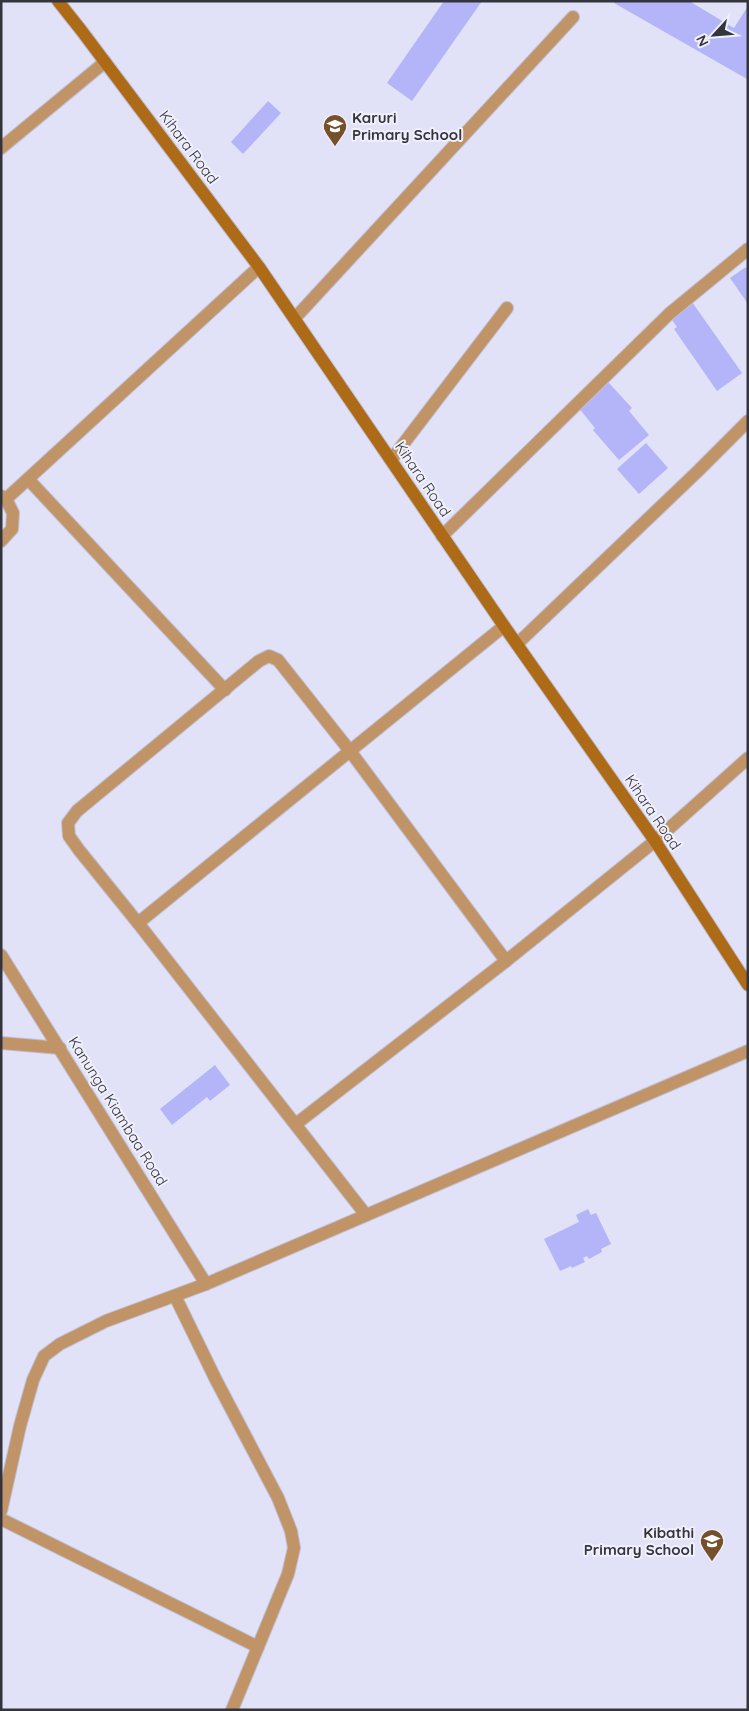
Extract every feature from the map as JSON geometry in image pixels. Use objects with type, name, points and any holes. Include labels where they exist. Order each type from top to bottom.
[{"type":"main road","name":"Kihara Road","points":[[58,1],[259,267],[504,626],[655,841],[748,985]]},
{"type":"street","points":[[294,318],[573,17]]},
{"type":"street","points":[[1,148],[105,62]]},
{"type":"street","points":[[442,536],[669,314],[748,249]]},
{"type":"street","points":[[1,541],[12,529],[13,513],[3,498],[28,479],[259,267]]},
{"type":"street","points":[[391,460],[507,308]]},
{"type":"street","points":[[517,644],[748,421]]},
{"type":"street","points":[[28,479],[225,690]]},
{"type":"street","points":[[138,923],[504,626]]},
{"type":"street","points":[[366,1215],[79,850],[69,836],[68,823],[77,811],[259,661],[269,656],[273,657],[278,660],[350,751],[506,961]]},
{"type":"street","points":[[296,1124],[506,961],[655,841],[748,758]]},
{"type":"street","name":"Kanunga Kiambaa Road","points":[[1,955],[206,1284]]},
{"type":"street","points":[[1,1043],[60,1048]]},
{"type":"street","points":[[258,1647],[2,1511],[33,1380],[44,1356],[60,1344],[106,1322],[206,1284],[748,1051]]},
{"type":"street","points":[[175,1296],[216,1380],[278,1498],[291,1531],[294,1548],[288,1574],[232,1710]]},
{"type":"building","points":[[444,1],[482,1],[412,101],[387,83]]},
{"type":"building","points":[[615,1],[689,1],[734,28],[748,6],[747,79],[614,3]]},
{"type":"building","points":[[268,101],[281,113],[243,154],[231,142]]},
{"type":"building","points":[[746,267],[748,270],[748,304],[730,278]]},
{"type":"building","points":[[692,302],[742,373],[717,391],[674,329],[677,327],[670,317]]},
{"type":"building","points":[[608,382],[632,408],[629,411],[649,435],[619,460],[593,430],[595,428],[578,407]]},
{"type":"building","points":[[646,443],[668,468],[639,494],[617,469]]},
{"type":"building","points":[[215,1065],[230,1085],[210,1101],[207,1097],[172,1125],[160,1109]]},
{"type":"building","points":[[588,1209],[591,1215],[596,1213],[611,1244],[601,1249],[602,1252],[589,1259],[587,1256],[583,1258],[585,1262],[560,1271],[544,1239],[579,1222],[576,1215]]},
{"type":"place","name":"Karuri Primary School","points":[[335,147]]},
{"type":"place","name":"Kibathi Primary School","points":[[712,1562]]}]
